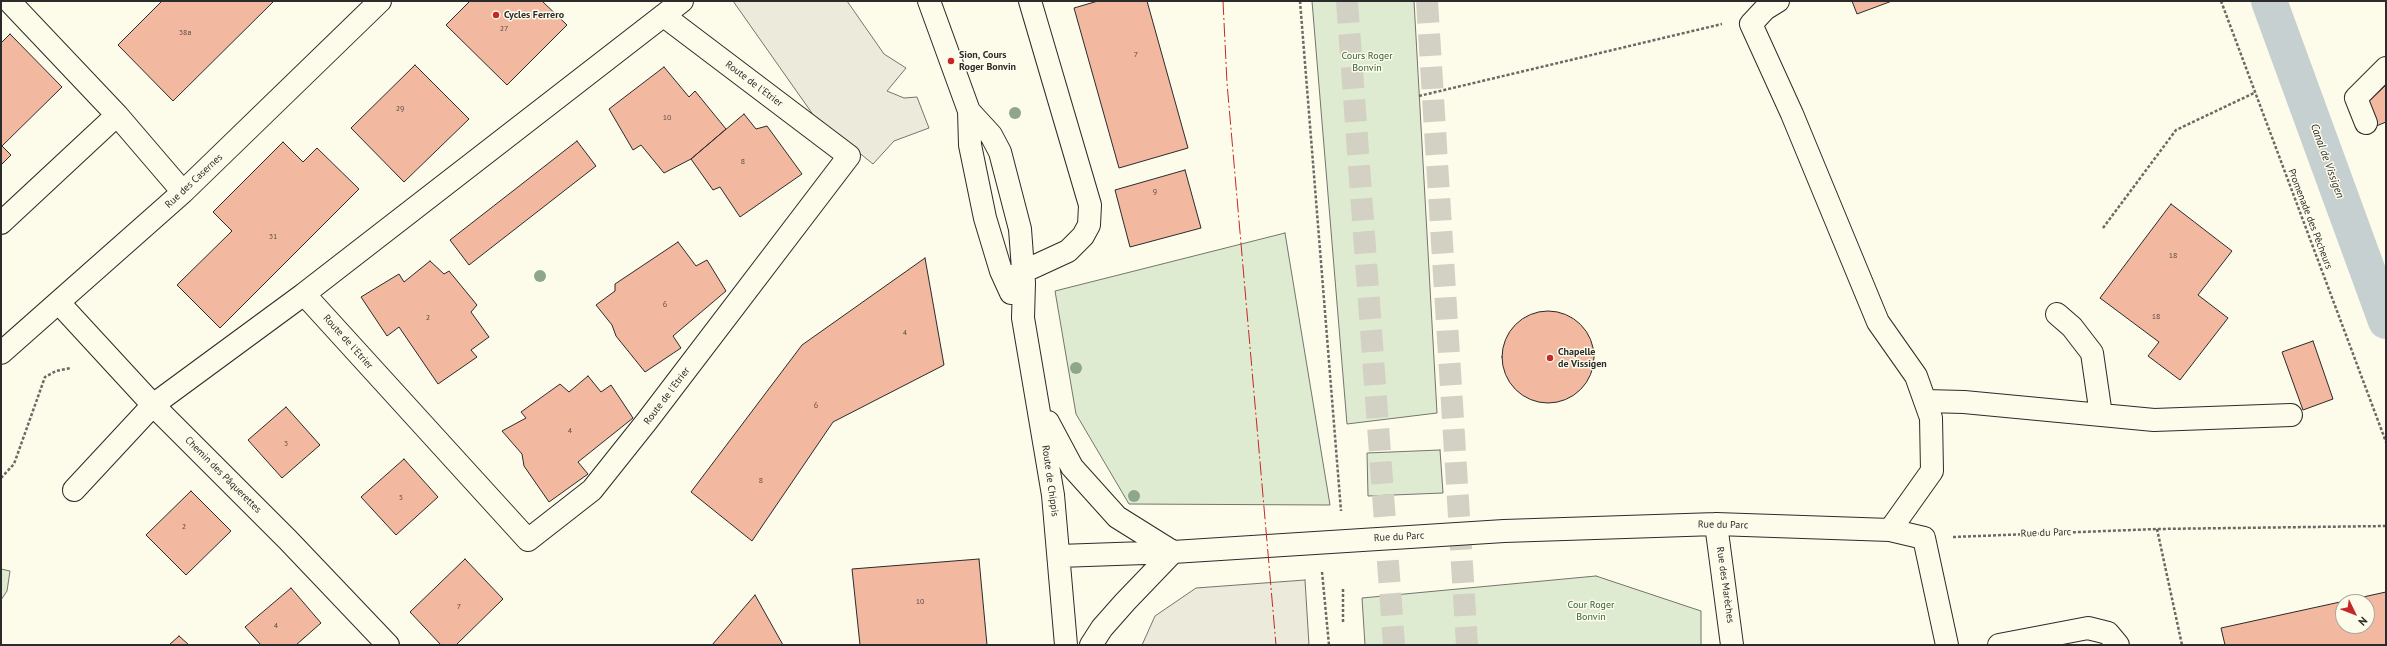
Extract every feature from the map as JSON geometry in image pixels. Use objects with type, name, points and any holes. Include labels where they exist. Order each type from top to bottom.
[{"type":"street","points":[[9,1],[117,115],[183,192]]},
{"type":"street","name":"Rue des Casernes","points":[[1,352],[59,303],[183,192],[380,1]]},
{"type":"street","points":[[74,490],[153,405],[304,294],[682,1]]},
{"type":"street","name":"Route de Chippis","points":[[929,1],[969,111],[970,145],[985,218],[1014,276],[1023,318],[1040,408],[1053,496],[1060,556],[1066,645]]},
{"type":"street","points":[[1014,276],[1068,250],[1073,246],[1089,225],[1090,205],[1030,1]]},
{"type":"street","points":[[1778,1],[1765,8],[1750,24],[1792,114],[1878,322],[1916,376],[1931,418],[1932,471],[1890,530]]},
{"type":"street","name":"Route de l'Etrier","points":[[304,294],[528,540],[592,490],[647,421],[849,156],[664,16]]},
{"type":"street","points":[[2366,123],[2356,98],[2386,68]]},
{"type":"street","name":"Route de Chippis","points":[[969,111],[991,135],[1000,152],[1020,229],[1014,276]]},
{"type":"street","points":[[1,223],[117,115]]},
{"type":"street","name":"Chemin des Pâquerettes","points":[[59,303],[153,405],[288,540],[378,642]]},
{"type":"street","points":[[2057,314],[2072,327],[2092,353],[2101,415]]},
{"type":"street","points":[[1925,401],[1964,402],[2154,420],[2292,415]]},
{"type":"street","points":[[1040,408],[1072,467],[1118,518],[1173,552],[1102,628],[1091,645]]},
{"type":"street","name":"Rue du Parc","points":[[1060,556],[1173,552],[1324,541],[1504,531],[1716,524],[1890,530],[1924,538]]},
{"type":"street","name":"Rue des Marèches","points":[[1716,524],[1732,645]]},
{"type":"street","points":[[1924,538],[1947,645]]},
{"type":"street","points":[[1999,645],[2088,628],[2108,633],[2118,645]]},
{"type":"path","points":[[1300,1],[1343,523],[1324,541]]},
{"type":"path","name":"Promenade des Pêcheurs","points":[[2221,1],[2254,93],[2386,442]]},
{"type":"path","points":[[1419,96],[1723,24],[1750,24]]},
{"type":"path","points":[[2103,228],[2176,130],[2254,93]]},
{"type":"path","points":[[1,478],[14,464],[45,377],[56,371],[71,368]]},
{"type":"path","name":"Rue du Parc","points":[[1924,538],[2157,529],[2386,526]]},
{"type":"path","points":[[2157,529],[2182,645]]},
{"type":"path","points":[[1321,566],[1329,645]]},
{"type":"path","points":[[1343,587],[1343,622]]},
{"type":"green space","name":"Cours Roger Bonvin","points":[[1312,1],[1414,1],[1437,413],[1347,424]]},
{"type":"green space","points":[[1285,233],[1330,505],[1129,504],[1076,414],[1055,291]]},
{"type":"green space","points":[[1440,450],[1443,493],[1368,496],[1367,453]]},
{"type":"green space","points":[[1,569],[10,571],[7,591],[1,600]]},
{"type":"green space","name":"Cour Roger Bonvin","points":[[1596,576],[1701,611],[1701,645],[1365,645],[1362,598]]},
{"type":"shaded area","points":[[733,1],[847,1],[884,54],[906,68],[887,91],[904,98],[917,97],[929,128],[894,141],[873,164],[814,116]]},
{"type":"shaded area","points":[[1305,580],[1309,645],[1142,645],[1155,616],[1196,588]]},
{"type":"building","points":[[162,1],[274,1],[173,101],[118,45]]},
{"type":"building","points":[[470,1],[542,1],[567,25],[507,85],[446,25]]},
{"type":"building","points":[[1098,1],[1147,1],[1188,148],[1119,168],[1074,8]]},
{"type":"building","points":[[1852,1],[1892,1],[1857,14]]},
{"type":"building","points":[[10,34],[62,87],[2,146],[11,155],[1,165],[1,43]]},
{"type":"building","points":[[415,65],[469,119],[404,182],[351,128]]},
{"type":"building","points":[[664,67],[689,97],[695,91],[726,129],[691,159],[664,173],[641,145],[633,150],[609,109]]},
{"type":"building","points":[[2386,85],[2386,122],[2374,127],[2367,103]]},
{"type":"building","points":[[744,114],[756,129],[767,126],[802,174],[740,217],[720,187],[713,190],[691,159]]},
{"type":"building","points":[[577,141],[596,166],[469,265],[450,240]]},
{"type":"building","points":[[283,142],[303,162],[317,148],[359,189],[220,328],[177,285],[232,231],[213,212]]},
{"type":"building","points":[[1185,170],[1201,228],[1130,247],[1115,190]]},
{"type":"building","points":[[2171,204],[2232,251],[2198,295],[2228,318],[2180,380],[2148,356],[2159,342],[2100,298]]},
{"type":"building","points":[[678,242],[696,266],[707,260],[726,291],[673,336],[681,348],[645,372],[616,336],[612,325],[596,305],[615,291],[615,284]]},
{"type":"building","points":[[925,258],[944,365],[833,422],[752,541],[691,492],[802,345]]},
{"type":"building","points":[[430,261],[444,274],[449,271],[477,305],[471,312],[489,337],[471,350],[477,357],[438,384],[399,327],[387,336],[361,297],[399,274],[404,282]]},
{"type":"building","points":[[1548,311],[1557,312],[1574,319],[1586,331],[1593,348],[1593,366],[1586,383],[1574,395],[1557,402],[1548,403],[1539,402],[1522,395],[1510,383],[1503,366],[1502,357],[1503,348],[1510,331],[1522,319],[1539,312]]},
{"type":"building","points":[[2313,341],[2333,399],[2303,410],[2282,352]]},
{"type":"building","points":[[588,376],[601,392],[611,385],[633,418],[578,462],[588,474],[549,502],[524,466],[522,454],[502,431],[526,418],[521,412],[560,384],[569,392]]},
{"type":"building","points":[[286,407],[320,445],[282,478],[248,440]]},
{"type":"building","points":[[404,459],[438,497],[396,535],[361,497]]},
{"type":"building","points":[[191,491],[231,531],[186,575],[146,535]]},
{"type":"building","points":[[465,559],[503,599],[456,645],[441,645],[410,612]]},
{"type":"building","points":[[979,559],[987,645],[860,645],[852,569]]},
{"type":"building","points":[[291,588],[321,623],[296,645],[261,645],[245,627]]},
{"type":"building","points":[[2386,592],[2386,645],[2225,645],[2221,628],[2335,603],[2335,634],[2375,634],[2375,594]]},
{"type":"building","points":[[755,595],[783,645],[712,645]]},
{"type":"building","points":[[179,636],[189,645],[169,645]]},
{"type":"waterway","name":"Canal de Vissigen","points":[[2269,1],[2386,321]]},
{"type":"tunnel","points":[[1347,1],[1394,645]]},
{"type":"tunnel","points":[[1427,1],[1467,645]]},
{"type":"power","points":[[1223,1],[1227,83],[1276,645]]},
{"type":"place","name":"Cycles Ferrero","points":[[496,15]]},
{"type":"place","name":"Sion, Cours Roger Bonvin","points":[[951,61]]},
{"type":"place","name":"Chapelle de Vissigen","points":[[1550,358]]}]
